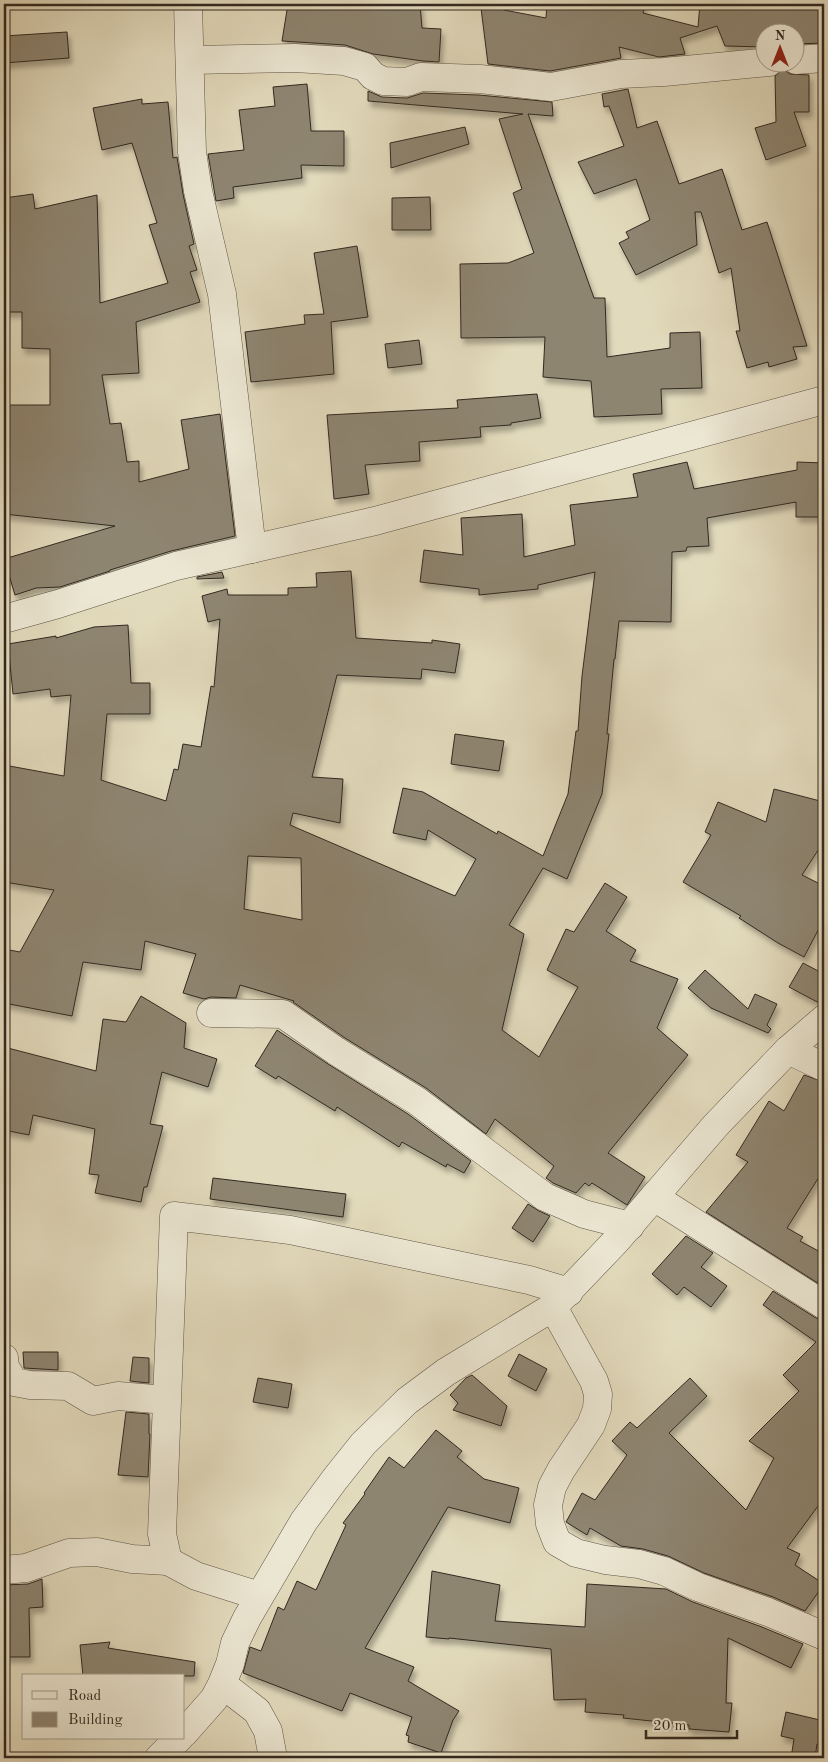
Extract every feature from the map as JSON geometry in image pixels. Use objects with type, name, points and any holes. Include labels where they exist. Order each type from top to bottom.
[{"type":"street","points":[[188,4],[192,152],[198,191],[222,294],[252,548]]},
{"type":"street","points":[[190,60],[295,58],[344,61],[365,68],[373,76],[383,80],[407,82],[421,77],[480,78],[551,87],[621,74],[756,63]]},
{"type":"street","points":[[806,59],[824,58]]},
{"type":"street","points":[[4,619],[58,604],[176,566],[375,521],[824,400]]},
{"type":"street","points":[[211,1013],[283,1014],[336,1051],[416,1101],[545,1197],[584,1214],[630,1226]]},
{"type":"street","points":[[185,1732],[214,1699],[230,1664],[235,1643],[246,1618],[304,1521],[335,1478],[369,1438],[407,1401],[446,1372],[561,1300],[630,1226],[716,1125],[788,1050],[824,1019]]},
{"type":"street","points":[[788,1050],[824,1067]]},
{"type":"street","points":[[654,1197],[824,1305]]},
{"type":"street","points":[[168,1561],[162,1534],[174,1216],[290,1230],[529,1280],[561,1300],[598,1394],[597,1409],[591,1425],[552,1487],[548,1505],[550,1524],[557,1542],[576,1553],[605,1560],[639,1564],[664,1571],[698,1587],[768,1612],[824,1636]]},
{"type":"street","points":[[4,1358],[5,1367],[14,1382],[30,1385],[68,1386],[93,1401],[118,1396],[166,1400]]},
{"type":"street","points":[[4,1570],[26,1568],[69,1553],[97,1552],[132,1559],[168,1561],[196,1576],[259,1596]]},
{"type":"street","points":[[222,1684],[257,1711],[268,1731],[273,1758]]},
{"type":"street","points":[[159,1758],[177,1740]]},
{"type":"building","points":[[288,4],[420,4],[422,28],[441,29],[439,62],[373,54],[345,45],[282,41]]},
{"type":"building","points":[[547,4],[645,4],[643,13],[698,27],[700,4],[824,4],[824,43],[806,44],[806,22],[756,22],[756,47],[725,46],[717,26],[680,38],[685,54],[659,57],[619,47],[621,58],[550,71],[488,64],[481,8],[504,5],[504,10],[546,18]]},
{"type":"building","points":[[67,32],[69,58],[4,63],[4,36]]},
{"type":"building","points":[[780,72],[809,75],[809,112],[794,112],[806,146],[766,160],[755,128],[776,122],[775,76]]},
{"type":"building","points":[[307,84],[311,131],[344,131],[344,166],[301,165],[302,178],[233,187],[234,198],[216,201],[208,154],[244,150],[239,110],[275,106],[273,87]]},
{"type":"building","points":[[628,89],[637,128],[657,121],[679,184],[722,169],[742,230],[767,222],[807,346],[793,347],[797,359],[769,367],[768,362],[747,368],[736,331],[740,331],[731,268],[719,273],[701,212],[695,212],[697,245],[636,275],[619,243],[629,238],[626,232],[650,220],[636,179],[594,194],[578,162],[624,146],[609,106],[604,107],[602,94]]},
{"type":"building","points":[[368,91],[382,97],[407,98],[423,93],[479,95],[552,102],[553,116],[528,114],[594,298],[605,298],[607,357],[670,348],[670,333],[700,332],[702,388],[661,389],[662,414],[594,417],[591,381],[543,377],[545,337],[461,338],[460,264],[508,263],[534,253],[513,193],[522,189],[499,119],[523,114],[368,101]]},
{"type":"building","points":[[142,99],[142,104],[168,102],[173,158],[177,157],[194,244],[189,246],[197,270],[190,272],[200,302],[136,322],[139,373],[102,375],[110,424],[121,423],[127,462],[139,461],[139,482],[189,469],[181,420],[220,414],[235,536],[171,551],[60,587],[36,588],[15,595],[4,559],[115,526],[4,514],[7,405],[50,405],[50,349],[22,348],[22,312],[4,312],[4,198],[33,194],[35,209],[97,195],[100,303],[168,283],[149,225],[157,223],[132,143],[102,150],[93,108]]},
{"type":"building","points":[[465,127],[469,144],[391,168],[390,143]]},
{"type":"building","points":[[430,197],[431,230],[392,230],[392,198]]},
{"type":"building","points":[[357,246],[368,317],[331,322],[334,374],[251,382],[245,332],[305,324],[304,315],[324,314],[314,253]]},
{"type":"building","points":[[419,340],[422,364],[388,368],[385,344]]},
{"type":"building","points":[[537,394],[541,418],[511,423],[511,425],[480,427],[481,437],[419,442],[420,461],[365,465],[369,494],[334,499],[327,415],[458,408],[457,400]]},
{"type":"building","points":[[687,462],[694,489],[797,470],[797,462],[824,463],[824,517],[796,517],[796,502],[707,518],[709,546],[687,547],[686,551],[672,552],[671,622],[619,621],[602,794],[567,879],[543,868],[509,925],[524,934],[502,1030],[539,1057],[578,987],[547,970],[566,929],[574,932],[605,883],[627,897],[606,931],[636,950],[630,961],[678,979],[657,1028],[688,1055],[608,1153],[645,1177],[627,1205],[592,1183],[589,1186],[585,1183],[576,1193],[553,1183],[546,1178],[554,1166],[495,1119],[486,1134],[426,1088],[345,1038],[294,1001],[240,985],[236,998],[211,997],[204,999],[183,993],[196,954],[145,941],[141,970],[83,962],[72,1016],[4,1003],[4,949],[20,952],[54,890],[4,882],[4,765],[64,776],[71,695],[51,697],[50,689],[13,694],[8,644],[56,636],[56,638],[94,627],[128,625],[131,683],[150,683],[150,714],[107,714],[101,780],[166,801],[174,769],[178,770],[183,744],[201,747],[211,686],[214,687],[220,619],[208,622],[202,596],[227,589],[228,595],[288,595],[288,588],[317,587],[316,573],[351,571],[356,638],[432,643],[432,640],[460,644],[455,673],[422,669],[421,679],[337,675],[312,777],[343,779],[340,823],[293,813],[290,825],[455,896],[476,859],[428,830],[426,840],[393,833],[403,788],[423,792],[497,834],[498,831],[543,856],[568,794],[576,731],[578,731],[582,676],[595,572],[538,585],[538,589],[479,595],[479,589],[420,582],[424,550],[463,555],[461,518],[522,514],[524,557],[575,545],[570,505],[638,497],[633,474]],"holes":[[[248,856],[301,858],[302,920],[244,909]]]},
{"type":"building","points":[[222,572],[224,578],[197,579],[197,577]]},
{"type":"building","points":[[455,734],[504,741],[499,771],[451,764]]},
{"type":"building","points":[[774,789],[824,802],[824,841],[802,875],[824,886],[824,919],[804,957],[778,943],[739,918],[741,916],[683,882],[711,835],[705,832],[718,802],[766,822]]},
{"type":"building","points":[[803,963],[824,974],[824,1004],[789,987]]},
{"type":"building","points":[[705,970],[748,1009],[755,994],[777,1004],[767,1025],[771,1029],[768,1033],[711,1008],[688,988]]},
{"type":"building","points":[[141,996],[186,1023],[184,1048],[217,1059],[208,1087],[162,1072],[150,1124],[163,1126],[147,1187],[144,1187],[141,1202],[95,1193],[99,1175],[89,1174],[95,1129],[33,1115],[29,1135],[4,1130],[4,1047],[96,1071],[103,1019],[126,1022]]},
{"type":"building","points":[[277,1030],[408,1114],[471,1161],[464,1173],[447,1164],[446,1167],[402,1142],[399,1147],[337,1107],[335,1111],[278,1076],[276,1079],[255,1066]]},
{"type":"building","points":[[804,1075],[824,1082],[824,1169],[787,1228],[803,1237],[800,1241],[824,1254],[824,1287],[706,1212],[748,1162],[736,1155],[769,1101],[784,1111]]},
{"type":"building","points":[[213,1178],[346,1194],[343,1217],[210,1199]]},
{"type":"building","points":[[528,1204],[550,1216],[533,1242],[512,1228]]},
{"type":"building","points":[[686,1236],[713,1253],[701,1267],[727,1286],[711,1307],[684,1287],[677,1295],[652,1274]]},
{"type":"building","points":[[773,1291],[816,1318],[824,1320],[824,1498],[787,1548],[800,1554],[795,1565],[824,1584],[805,1611],[773,1597],[704,1573],[668,1556],[643,1549],[621,1546],[590,1528],[587,1535],[566,1522],[582,1493],[595,1500],[627,1455],[612,1441],[630,1422],[637,1428],[690,1378],[707,1396],[669,1433],[746,1510],[774,1458],[749,1441],[799,1391],[783,1375],[816,1342],[763,1305]]},
{"type":"building","points":[[23,1352],[58,1352],[58,1370],[24,1368]]},
{"type":"building","points":[[519,1354],[547,1369],[536,1391],[508,1376]]},
{"type":"building","points":[[133,1357],[149,1358],[149,1383],[130,1381]]},
{"type":"building","points":[[472,1375],[507,1406],[501,1426],[453,1410],[458,1403],[450,1395],[466,1378]]},
{"type":"building","points":[[258,1378],[292,1384],[288,1408],[253,1402]]},
{"type":"building","points":[[126,1412],[149,1414],[148,1477],[118,1475]]},
{"type":"building","points":[[436,1430],[462,1451],[457,1457],[484,1479],[519,1488],[510,1523],[448,1507],[365,1648],[414,1667],[408,1681],[459,1711],[453,1720],[441,1753],[408,1742],[409,1736],[406,1735],[412,1717],[350,1693],[342,1711],[243,1673],[250,1647],[261,1651],[278,1607],[284,1610],[297,1581],[316,1590],[346,1525],[343,1523],[389,1457],[404,1468]]},
{"type":"building","points":[[432,1571],[500,1585],[495,1621],[585,1627],[587,1584],[666,1589],[693,1602],[803,1644],[791,1668],[728,1638],[726,1703],[732,1703],[729,1732],[689,1729],[689,1725],[623,1718],[624,1715],[585,1712],[586,1699],[554,1700],[551,1649],[426,1637]]},
{"type":"building","points":[[42,1579],[43,1607],[29,1608],[30,1657],[4,1657],[4,1585],[28,1584]]},
{"type":"building","points":[[110,1642],[108,1648],[195,1662],[194,1676],[185,1676],[185,1674],[83,1674],[80,1645]]},
{"type":"building","points":[[786,1712],[824,1721],[820,1745],[817,1744],[815,1758],[791,1758],[794,1739],[781,1736]]}]
